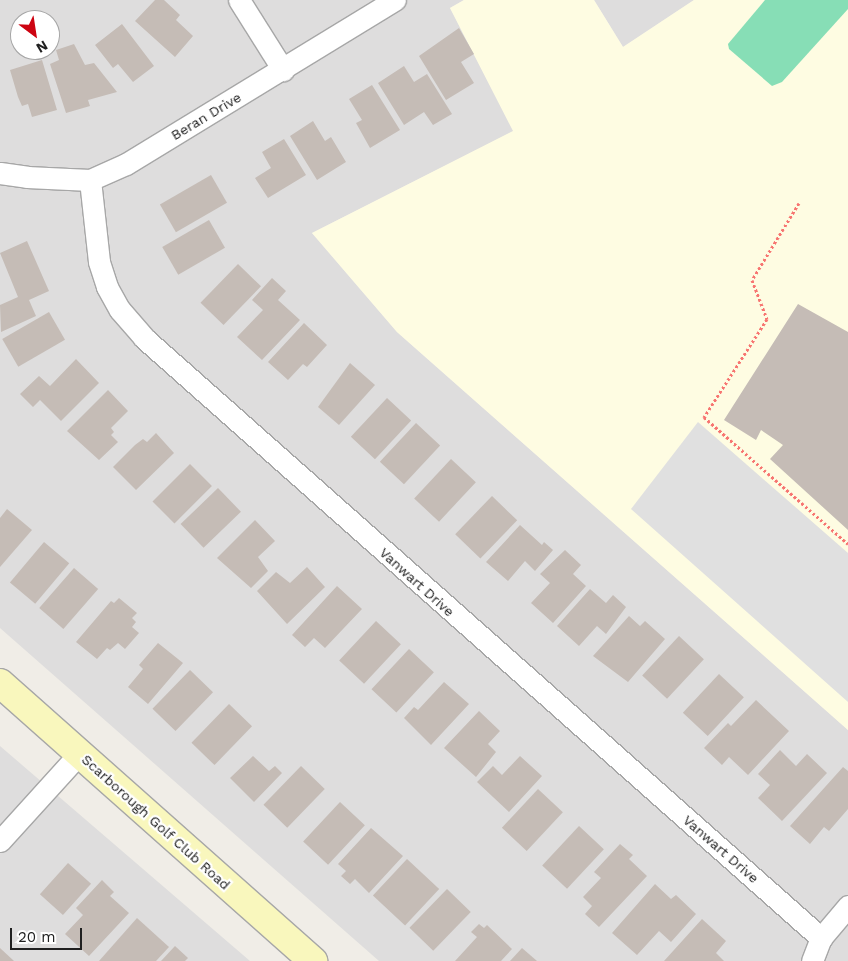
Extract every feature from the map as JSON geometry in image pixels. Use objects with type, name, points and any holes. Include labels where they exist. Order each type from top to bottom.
[{"type":"street","points":[[239,0],[283,70]]},
{"type":"street","name":"Beran Drive","points":[[0,173],[27,177],[90,180],[126,164],[396,0]]},
{"type":"street","name":"Vanwart Drive","points":[[90,180],[99,262],[107,287],[120,310],[144,338],[821,938]]},
{"type":"street","name":"Scarborough Golf Club Road","points":[[0,683],[313,961]]},
{"type":"street","points":[[0,841],[79,754]]},
{"type":"street","points":[[812,961],[821,938],[848,906]]},
{"type":"path","points":[[799,203],[752,280],[767,319],[704,417],[848,544]]},
{"type":"shaded area","points":[[0,0],[464,0],[450,8],[514,131],[312,233],[397,332],[848,730],[848,961],[379,961],[0,628]]},
{"type":"shaded area","points":[[464,0],[594,0],[623,47],[694,0],[848,0],[848,730],[397,332],[312,233],[513,131],[450,8]]},
{"type":"shaded area","points":[[594,0],[694,0],[623,47]]},
{"type":"shaded area","points":[[698,422],[848,553],[848,702],[631,509]]},
{"type":"shaded area","points":[[0,746],[93,826],[250,961],[0,961]]},
{"type":"green space","points":[[765,0],[848,0],[848,9],[782,82],[772,86],[729,49],[728,44]]},
{"type":"building","points":[[155,0],[164,0],[180,15],[176,20],[193,36],[175,57],[135,21]]},
{"type":"building","points":[[122,24],[154,66],[133,82],[118,64],[113,68],[95,45]]},
{"type":"building","points":[[459,28],[474,54],[461,62],[474,83],[446,100],[419,56]]},
{"type":"building","points":[[74,44],[85,65],[94,63],[117,92],[88,100],[90,106],[66,113],[50,64],[60,60],[60,49]]},
{"type":"building","points":[[42,60],[57,110],[32,117],[28,104],[22,106],[10,70]]},
{"type":"building","points":[[404,66],[414,82],[427,74],[452,114],[433,125],[424,112],[404,125],[378,83]]},
{"type":"building","points":[[372,85],[400,130],[370,148],[356,123],[362,120],[349,99]]},
{"type":"building","points":[[313,121],[325,141],[331,137],[346,162],[317,180],[290,136]]},
{"type":"building","points":[[284,139],[306,175],[268,198],[255,178],[271,168],[262,152]]},
{"type":"building","points":[[211,175],[227,203],[176,232],[160,204]]},
{"type":"building","points":[[209,220],[225,248],[178,275],[162,247]]},
{"type":"building","points":[[27,241],[49,291],[29,300],[36,316],[1,332],[0,305],[18,297],[0,253]]},
{"type":"building","points":[[238,264],[261,286],[224,325],[200,303]]},
{"type":"building","points":[[272,278],[286,291],[278,300],[300,320],[262,360],[237,337],[263,310],[252,300]]},
{"type":"building","points":[[798,304],[848,332],[848,530],[770,459],[783,445],[761,430],[756,440],[724,420]]},
{"type":"building","points":[[49,312],[65,340],[18,367],[2,339]]},
{"type":"building","points":[[304,323],[327,345],[307,367],[303,364],[288,380],[268,362]]},
{"type":"building","points":[[76,359],[99,383],[61,421],[40,400],[33,407],[20,394],[39,376],[50,386]]},
{"type":"building","points":[[350,363],[375,385],[339,425],[318,407]]},
{"type":"building","points":[[108,390],[128,411],[111,428],[114,432],[111,435],[118,442],[99,460],[67,431]]},
{"type":"building","points":[[387,398],[411,421],[375,459],[351,437]]},
{"type":"building","points":[[416,423],[440,446],[404,484],[380,462]]},
{"type":"building","points":[[156,433],[174,453],[136,490],[113,467],[135,445],[143,439],[147,442]]},
{"type":"building","points":[[451,459],[476,482],[439,522],[414,498]]},
{"type":"building","points":[[190,464],[212,486],[174,523],[153,501]]},
{"type":"building","points":[[218,488],[241,512],[204,548],[181,524]]},
{"type":"building","points":[[492,496],[517,520],[480,558],[455,534]]},
{"type":"building","points":[[7,509],[32,530],[0,567],[0,518]]},
{"type":"building","points":[[255,520],[275,541],[258,557],[268,571],[251,588],[217,558]]},
{"type":"building","points":[[520,525],[542,545],[544,542],[553,550],[535,571],[525,561],[508,581],[486,562]]},
{"type":"building","points":[[44,542],[69,563],[35,604],[10,583]]},
{"type":"building","points":[[565,550],[581,565],[573,574],[586,586],[553,623],[531,603],[550,583],[540,574]]},
{"type":"building","points":[[307,567],[325,587],[287,624],[257,591],[276,572],[290,583]]},
{"type":"building","points":[[74,568],[98,589],[63,629],[39,608]]},
{"type":"building","points":[[337,586],[362,609],[325,648],[314,638],[305,647],[292,635]]},
{"type":"building","points":[[590,589],[606,603],[613,595],[626,607],[606,634],[597,626],[579,646],[557,626]]},
{"type":"building","points":[[119,598],[137,613],[132,618],[136,622],[132,627],[139,633],[125,649],[118,643],[110,650],[107,648],[97,659],[76,642],[111,601],[114,603]]},
{"type":"building","points":[[629,616],[640,626],[645,621],[665,639],[628,682],[593,656]]},
{"type":"building","points":[[376,621],[401,644],[364,684],[339,660]]},
{"type":"building","points":[[679,636],[704,659],[667,699],[642,675]]},
{"type":"building","points":[[158,643],[183,663],[148,704],[128,687],[143,669],[139,665]]},
{"type":"building","points":[[409,649],[434,672],[396,712],[371,689]]},
{"type":"building","points":[[190,670],[213,692],[176,731],[152,709]]},
{"type":"building","points":[[719,674],[744,697],[708,736],[683,713]]},
{"type":"building","points":[[444,682],[469,704],[431,745],[404,718],[414,707],[418,710]]},
{"type":"building","points":[[756,700],[789,731],[748,775],[729,757],[722,765],[704,748],[728,723],[731,726]]},
{"type":"building","points":[[229,704],[252,726],[215,765],[191,743]]},
{"type":"building","points":[[479,711],[500,731],[488,744],[496,752],[476,777],[444,748]]},
{"type":"building","points":[[780,750],[796,766],[807,754],[827,773],[782,821],[758,798],[770,785],[758,774]]},
{"type":"building","points":[[253,756],[269,771],[275,766],[282,773],[254,802],[230,778]]},
{"type":"building","points":[[520,756],[542,776],[509,812],[477,782],[493,766],[502,775]]},
{"type":"building","points":[[301,766],[325,789],[287,828],[263,805]]},
{"type":"building","points":[[843,767],[848,771],[848,809],[829,831],[824,827],[810,844],[790,826]]},
{"type":"building","points":[[538,789],[563,812],[527,851],[502,828]]},
{"type":"building","points":[[340,802],[365,825],[328,865],[303,841]]},
{"type":"building","points":[[579,826],[604,849],[567,889],[542,865]]},
{"type":"building","points":[[371,828],[403,856],[369,893],[355,879],[350,884],[341,876],[346,871],[338,864]]},
{"type":"building","points":[[620,844],[633,855],[629,859],[647,876],[599,927],[585,914],[592,906],[583,897],[601,878],[594,872]]},
{"type":"building","points":[[407,859],[439,889],[405,926],[373,896]]},
{"type":"building","points":[[68,863],[91,884],[63,915],[40,894]]},
{"type":"building","points":[[102,880],[114,892],[110,896],[129,913],[89,956],[65,934],[83,915],[76,908]]},
{"type":"building","points":[[655,884],[671,899],[676,895],[696,914],[671,942],[659,931],[637,955],[612,933]]},
{"type":"building","points":[[447,889],[471,912],[433,951],[409,928]]},
{"type":"building","points":[[137,918],[169,947],[156,961],[99,961]]},
{"type":"building","points":[[702,919],[726,941],[716,953],[724,961],[664,961]]},
{"type":"building","points":[[479,924],[484,928],[487,925],[512,949],[501,961],[455,961],[477,937],[471,932]]},
{"type":"building","points":[[175,946],[188,958],[185,961],[161,961]]},
{"type":"building","points":[[0,948],[14,961],[0,961]]},
{"type":"building","points":[[522,948],[537,961],[510,961]]}]
